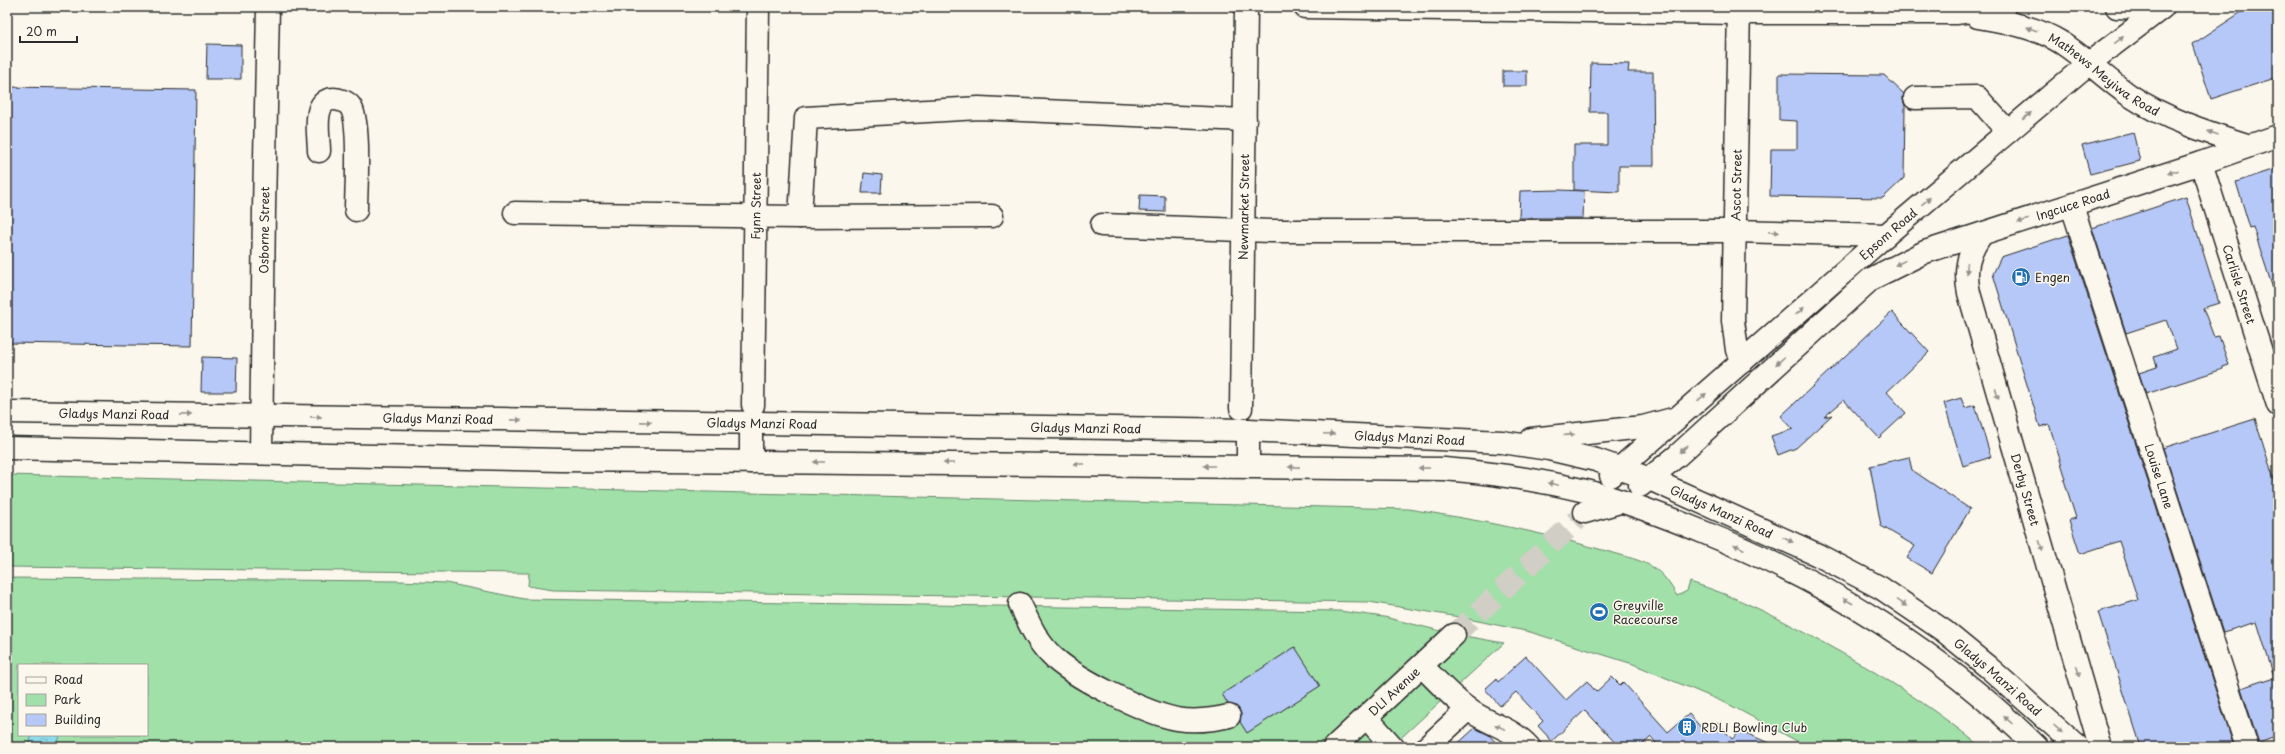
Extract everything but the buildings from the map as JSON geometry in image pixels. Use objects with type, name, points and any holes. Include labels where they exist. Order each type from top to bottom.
[{"type":"main road","name":"Osborne Street","points":[[262,453],[261,416],[268,7]]},
{"type":"main road","name":"Fynn Street","points":[[750,462],[756,216],[758,7]]},
{"type":"main road","name":"Newmarket Street","points":[[1241,408],[1246,7]]},
{"type":"main road","name":"Mathews Meyiwa Road","points":[[1305,7],[1956,13],[2004,7]]},
{"type":"main road","points":[[2117,7],[2162,8]]},
{"type":"main road","name":"Epsom Road","points":[[1585,508],[1620,468],[1679,418],[1886,235],[2088,64],[2162,8]]},
{"type":"main road","name":"Ascot Street","points":[[1739,10],[1733,321],[1737,350],[1742,362]]},
{"type":"main road","name":"Mathews Meyiwa Road","points":[[1956,13],[2016,24],[2039,32],[2061,43],[2129,95],[2148,107],[2183,122],[2250,146]]},
{"type":"main road","points":[[1916,98],[1978,97],[2008,132]]},
{"type":"main road","points":[[319,151],[318,114],[321,105],[327,100],[342,100],[351,106],[354,119],[356,147],[356,210]]},
{"type":"main road","points":[[800,217],[806,118],[980,108],[1245,120]]},
{"type":"main road","name":"Ingcuce Road","points":[[1871,279],[1910,258],[2072,206],[2278,136]]},
{"type":"main road","name":"Carlisle Street","points":[[2201,163],[2278,405]]},
{"type":"main road","name":"Louise Lane","points":[[2072,206],[2246,747]]},
{"type":"main road","points":[[515,213],[800,217],[992,216]]},
{"type":"main road","points":[[1102,225],[1270,231],[1735,231],[1886,235]]},
{"type":"main road","name":"Derby Street","points":[[1982,234],[1972,248],[1967,259],[1966,278],[1970,299],[2100,747]]},
{"type":"main road","name":"Epsom Road","points":[[1620,502],[1650,479],[1871,279]]},
{"type":"main road","name":"Gladys Manzi Road","points":[[7,412],[261,416],[752,414],[1248,430],[1502,442],[1549,449],[1596,460],[1650,479],[1811,551],[1880,588],[1949,635],[2078,747]]},
{"type":"main road","points":[[1502,442],[1643,427],[1679,418]]},
{"type":"main road","points":[[1248,430],[1248,466]]},
{"type":"main road","points":[[7,448],[561,460],[1444,469],[1500,474],[1585,508],[1620,502],[1663,516],[1740,547],[1812,581],[1869,614],[1932,657],[1974,690],[2037,747]]},
{"type":"main road","points":[[1020,604],[1033,631],[1049,654],[1077,674],[1128,701],[1176,718],[1197,720],[1229,716]]},
{"type":"main road","name":"DLI Avenue","points":[[1334,747],[1367,718],[1454,635]]},
{"type":"main road","points":[[1422,666],[1449,694],[1468,709],[1516,734],[1529,747]]},
{"type":"main road","points":[[1428,747],[1468,709]]},
{"type":"main road","points":[[1367,718],[1393,747]]},
{"type":"green space","name":"Greyville Racecourse","points":[[7,475],[1408,509],[1528,531],[1619,554],[1651,566],[1666,579],[1677,596],[1687,591],[1690,582],[1741,601],[1843,653],[1924,704],[1981,747],[1808,747],[1728,704],[1633,664],[1530,632],[1459,617],[1369,602],[553,590],[528,586],[529,573],[7,567]]},
{"type":"green space","points":[[7,578],[400,581],[446,583],[524,599],[1339,611],[1384,617],[1453,634],[1504,643],[1391,747],[7,747]]},
{"type":"water","points":[[31,736],[60,736],[57,747],[30,747]]},
{"type":"tunnel","points":[[1454,635],[1577,520]]},
{"type":"place","name":"Engen","points":[[2021,277]]},
{"type":"place","name":"Greyville Racecourse","points":[[1599,612]]},
{"type":"place","name":"RDLI Bowling Club","points":[[1687,727]]}]
